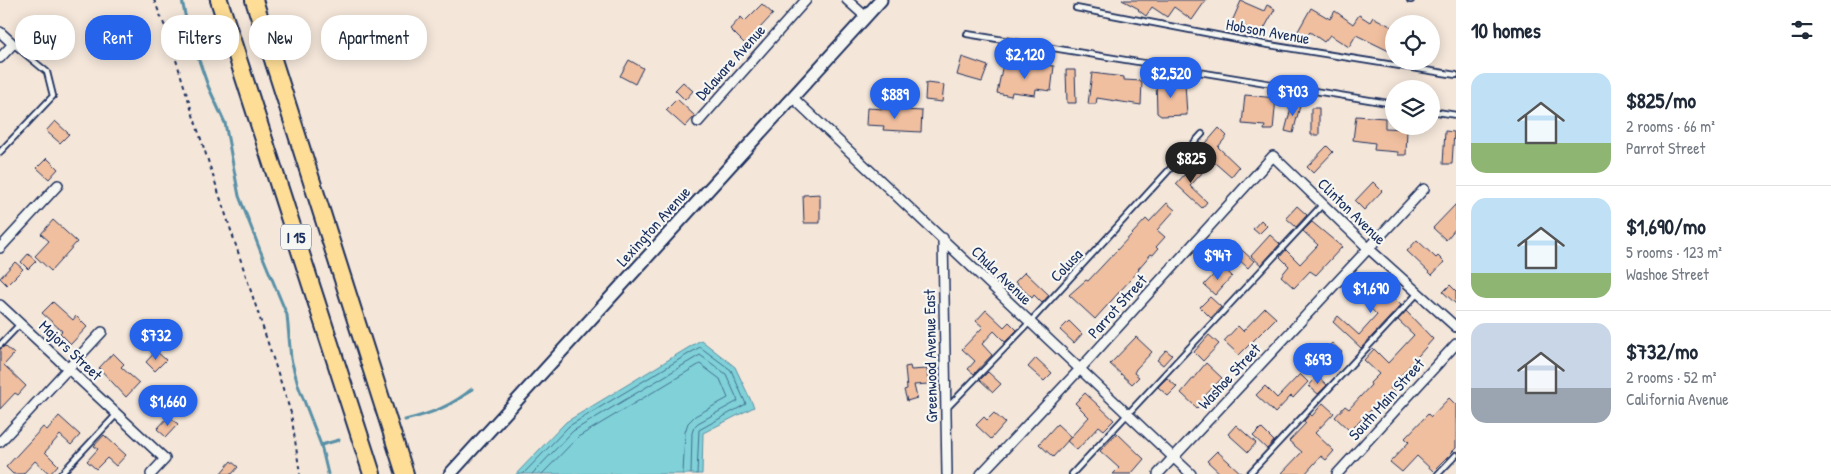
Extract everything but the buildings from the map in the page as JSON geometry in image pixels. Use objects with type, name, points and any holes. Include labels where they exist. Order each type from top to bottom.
[{"type":"highway","name":"I 15","points":[[219,0],[372,474]]},
{"type":"highway","name":"I 15","points":[[254,0],[405,474]]},
{"type":"street","name":"Delaware Avenue","points":[[698,122],[806,0]]},
{"type":"street","points":[[847,0],[866,17]]},
{"type":"street","name":"Lexington Avenue","points":[[450,474],[881,0]]},
{"type":"street","points":[[0,32],[13,44],[0,58]]},
{"type":"street","name":"Chula Avenue","points":[[792,97],[1192,474]]},
{"type":"street","name":"Clinton Avenue","points":[[1273,156],[1368,248],[1456,327]]},
{"type":"street","name":"Parrot Street","points":[[981,474],[1081,368],[1273,156]]},
{"type":"street","points":[[0,248],[58,185]]},
{"type":"street","name":"Washoe Street","points":[[1158,474],[1424,189]]},
{"type":"street","name":"Greenwood Avenue East","points":[[943,238],[947,474]]},
{"type":"street","name":"Majors Street","points":[[0,305],[165,459],[151,474]]},
{"type":"street","points":[[0,442],[102,332]]},
{"type":"street","name":"South Main Street","points":[[1337,474],[1456,344]]},
{"type":"lane","name":"Hobson Avenue","points":[[1076,8],[1263,44],[1456,75]]},
{"type":"lane","points":[[967,34],[1385,103]]},
{"type":"lane","points":[[0,152],[53,96],[47,72],[13,44]]},
{"type":"lane","points":[[1440,112],[1456,115]]},
{"type":"lane","name":"Colusa","points":[[946,410],[1030,322],[1202,134]]},
{"type":"lane","points":[[1072,474],[1323,204]]},
{"type":"lane","points":[[1249,474],[1418,292]]},
{"type":"lane","points":[[0,345],[20,324]]},
{"type":"lane","points":[[60,474],[117,414]]},
{"type":"lane","points":[[1438,474],[1456,455]]},
{"type":"path","points":[[154,0],[168,34],[291,413],[300,474]]},
{"type":"water","points":[[701,340],[735,367],[754,407],[703,433],[702,474],[516,474],[566,422]]},
{"type":"waterway","points":[[182,0],[188,29],[208,86],[225,123],[239,196],[287,315],[291,359],[298,385],[321,445],[328,474]]},
{"type":"waterway","points":[[405,420],[440,409],[472,389]]},
{"type":"waterway","points":[[321,445],[339,440]]}]
